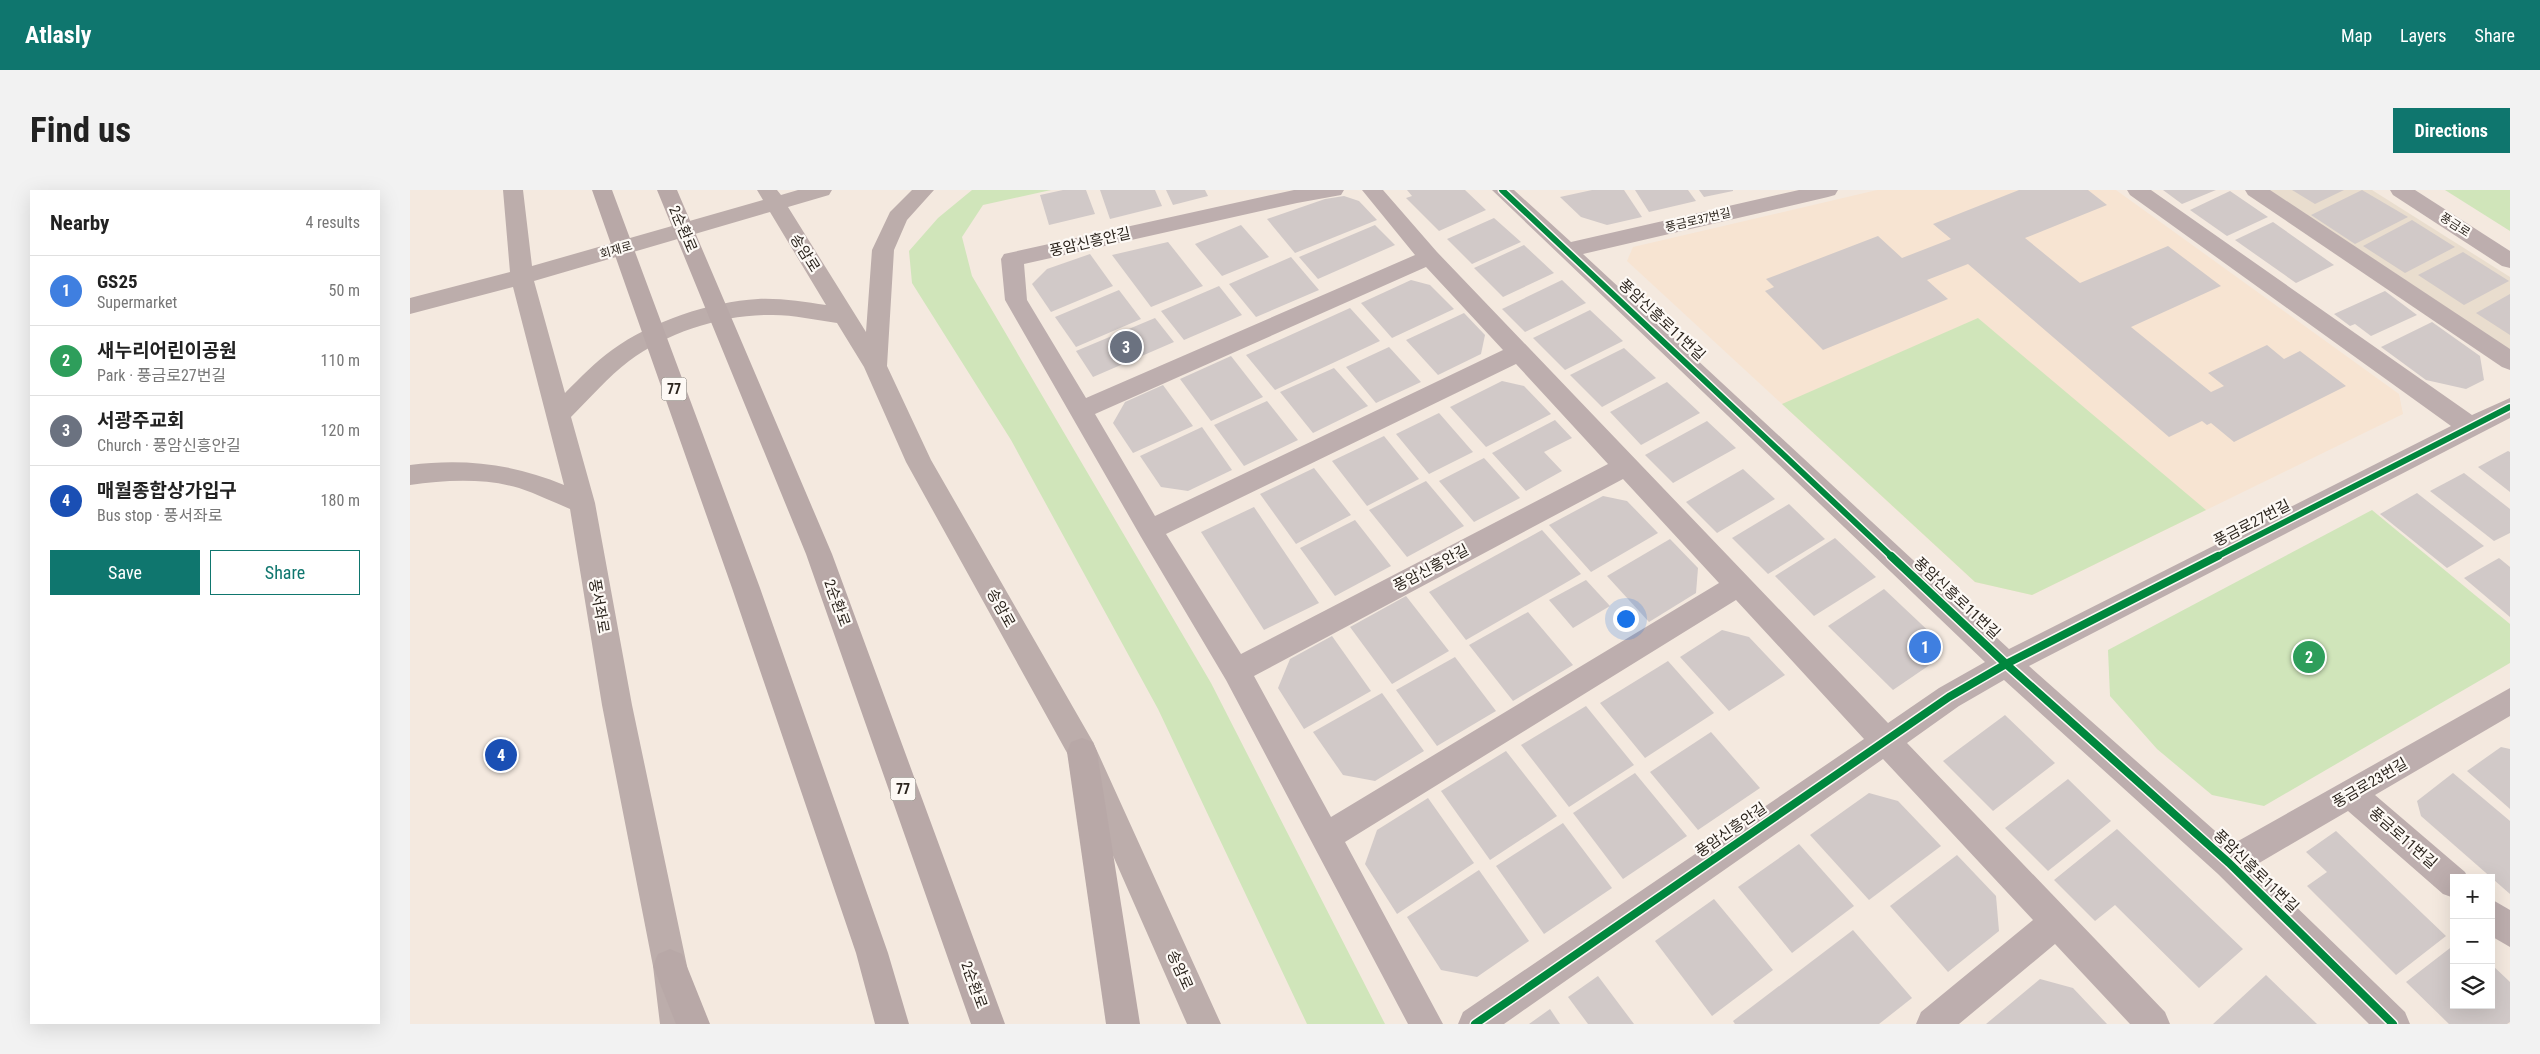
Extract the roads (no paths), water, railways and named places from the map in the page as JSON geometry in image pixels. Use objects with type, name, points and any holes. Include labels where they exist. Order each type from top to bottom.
[{"type":"highway","name":"77","points":[[602,190],[746,588],[872,953],[892,1024]]},
{"type":"highway","name":"2순환로","points":[[667,190],[819,554],[988,1024]]},
{"type":"highway","points":[[1082,752],[1123,1024]]},
{"type":"highway","points":[[670,966],[693,1024]]},
{"type":"street","name":"풍서좌로","points":[[513,190],[522,277],[582,503],[617,706],[670,966],[677,1024]]},
{"type":"street","name":"회재로","points":[[410,306],[522,277],[771,197],[822,190]]},
{"type":"street","points":[[876,366],[883,250],[898,217],[924,190]]},
{"type":"street","name":"풍암신흥안길","points":[[1334,190],[1297,196],[1012,259],[1016,300],[1150,530],[1236,671],[1324,838],[1426,1024]]},
{"type":"street","points":[[1372,190],[1429,257],[2153,1024]]},
{"type":"street","name":"풍암신흥로11번길","points":[[1502,190],[1568,250],[2006,664],[2230,863],[2394,1024]]},
{"type":"street","name":"풍금로37번길","points":[[1568,250],[1828,190]]},
{"type":"street","points":[[2137,190],[2471,427]]},
{"type":"street","points":[[2255,190],[2510,361]]},
{"type":"street","name":"풍금로","points":[[2400,190],[2510,261]]},
{"type":"street","name":"송암로","points":[[771,197],[876,366],[919,462],[1082,752],[1204,1024]]},
{"type":"street","points":[[1080,411],[1429,257]]},
{"type":"street","points":[[558,414],[631,349],[653,337],[695,321],[745,309],[772,307],[844,316]]},
{"type":"street","points":[[1150,530],[1520,352]]},
{"type":"street","name":"풍금로27번길","points":[[2006,664],[2510,407]]},
{"type":"street","name":"풍암신흥안길","points":[[1236,671],[1626,466]]},
{"type":"street","points":[[410,475],[426,472],[479,473],[510,476],[582,503]]},
{"type":"street","points":[[1324,838],[1738,585]]},
{"type":"street","name":"풍암신흥안길","points":[[1475,1024],[1884,741],[1949,697],[2006,664]]},
{"type":"street","name":"풍금로23번길","points":[[2230,863],[2508,705]]},
{"type":"street","name":"풍금로11번길","points":[[2351,794],[2450,879]]},
{"type":"street","points":[[2495,918],[2510,931]]},
{"type":"street","points":[[1933,1024],[2056,922]]},
{"type":"place","name":"서광주교회","points":[[1126,347]]},
{"type":"place","name":"GS25","points":[[1925,647]]},
{"type":"place","name":"새누리어린이공원","points":[[2309,657]]},
{"type":"place","name":"매월종합상가입구","points":[[501,755]]}]
